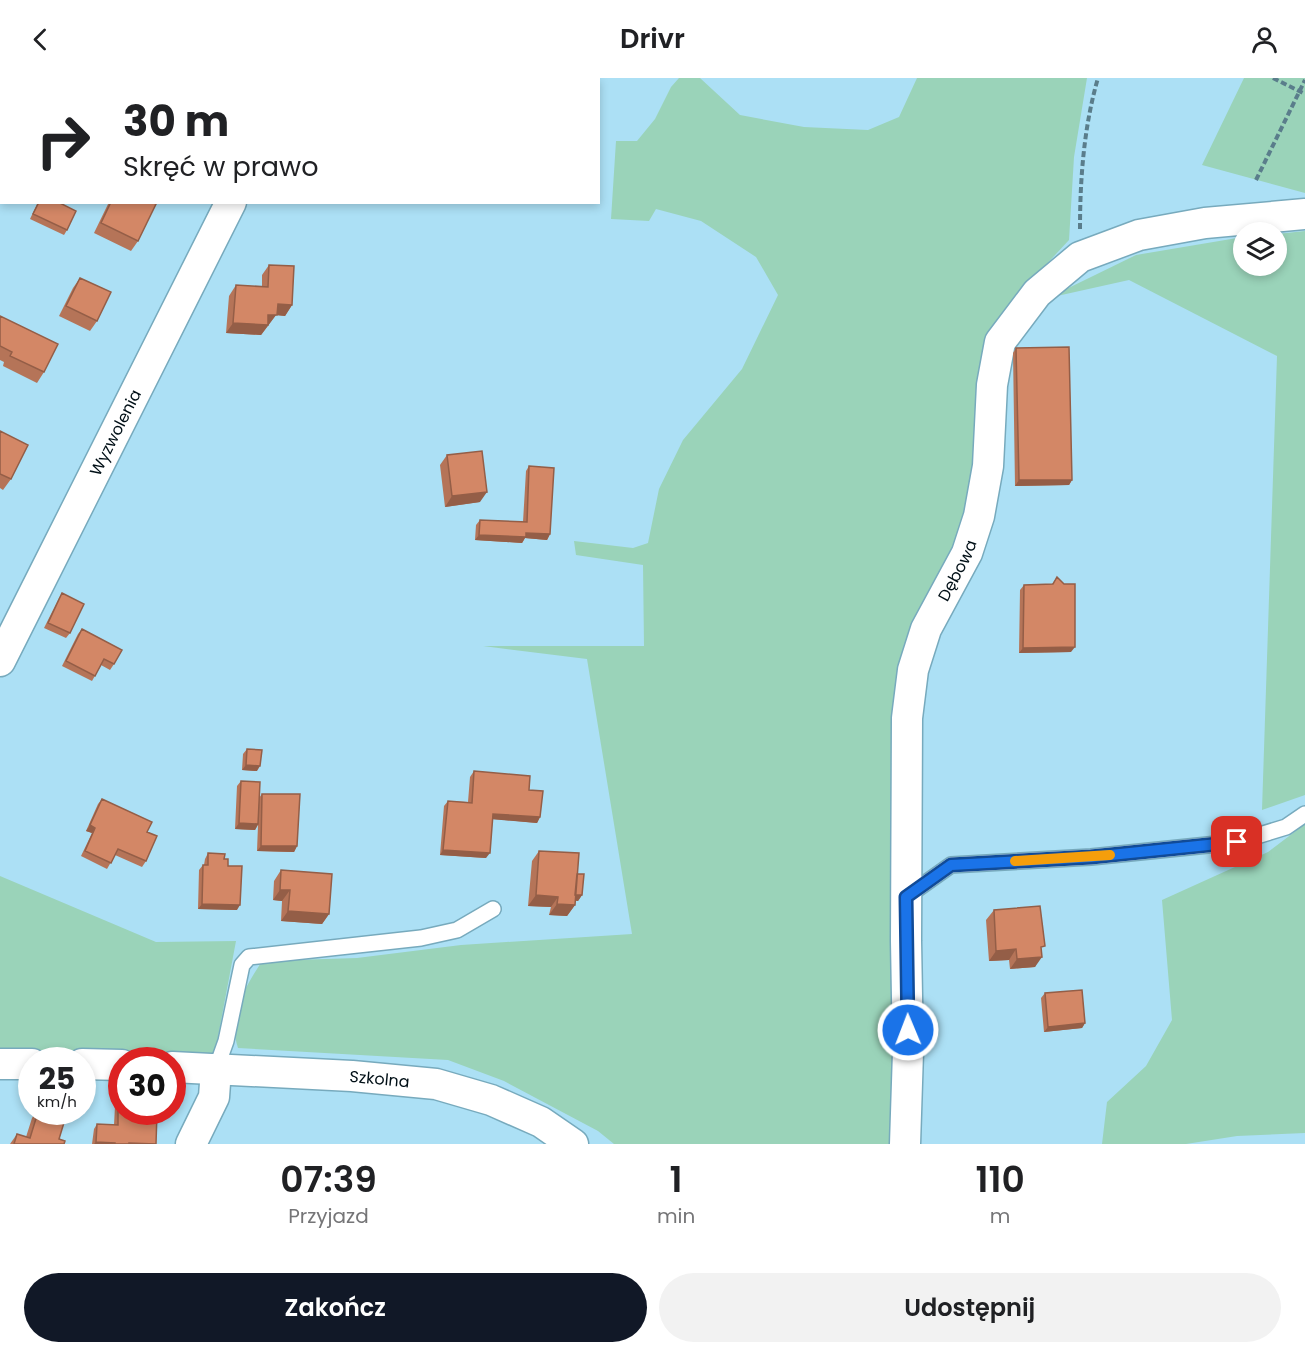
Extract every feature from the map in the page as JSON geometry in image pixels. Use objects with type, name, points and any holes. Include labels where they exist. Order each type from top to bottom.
[{"type":"street","name":"Wyzwolenia","points":[[0,661],[230,204]]},
{"type":"street","name":"Dębowa","points":[[905,1144],[908,1052],[907,718],[913,670],[926,629],[967,553],[979,516],[988,466],[992,385],[1000,342],[1037,293],[1080,257],[1139,234],[1205,223],[1305,214]]},
{"type":"street","points":[[0,1064],[18,1064]]},
{"type":"street","name":"Szkolna","points":[[186,1069],[352,1076],[436,1084],[491,1100],[541,1122],[573,1144]]},
{"type":"street","points":[[190,1144],[214,1097],[216,1070]]},
{"type":"lane","points":[[906,897],[951,865],[1091,857],[1237,842],[1286,826],[1305,814]]},
{"type":"lane","points":[[216,1070],[226,1041],[242,965],[249,957],[421,938],[457,930],[493,909]]},
{"type":"path","points":[[1080,257],[1080,197],[1090,108],[1098,78]]},
{"type":"path","points":[[1273,78],[1305,94]]},
{"type":"path","points":[[1256,180],[1305,80]]},
{"type":"green space","points":[[679,78],[700,78],[740,115],[804,127],[868,130],[899,117],[917,78],[1087,78],[1074,157],[1069,240],[1017,296],[979,469],[960,542],[904,645],[891,727],[895,1144],[614,1144],[598,1131],[504,1081],[448,1060],[238,1048],[235,1036],[236,1014],[244,992],[262,961],[357,958],[461,945],[632,934],[587,659],[483,646],[644,646],[643,565],[576,555],[574,541],[633,548],[648,543],[659,489],[683,440],[742,369],[778,295],[756,257],[701,221],[656,209],[649,221],[611,219],[616,141],[637,141],[655,119],[671,87]]},
{"type":"green space","points":[[1244,78],[1305,78],[1305,193],[1202,165]]},
{"type":"green space","points":[[1305,231],[1305,795],[1262,810],[1277,356],[1129,280],[1048,298],[1136,255],[1233,239],[1233,276],[1287,276],[1287,233]]},
{"type":"green space","points":[[1305,824],[1305,1133],[1237,1136],[1186,1144],[1102,1144],[1107,1102],[1146,1066],[1172,1020],[1162,900],[1268,852]]},
{"type":"green space","points":[[0,876],[156,942],[236,941],[215,1053],[186,1055],[186,1047],[108,1047],[108,1052],[96,1052],[96,1047],[0,1049]]},
{"type":"building","points":[[38,204],[62,204],[76,211],[67,230],[33,214]]},
{"type":"building","points":[[110,204],[156,204],[138,241],[101,223]]},
{"type":"building","points":[[269,265],[294,266],[292,305],[278,304],[277,315],[268,315],[268,325],[233,323],[236,285],[268,287]]},
{"type":"building","points":[[80,278],[111,292],[97,321],[66,306]]},
{"type":"building","points":[[0,316],[58,344],[44,372],[10,356],[12,352],[0,346]]},
{"type":"building","points":[[1069,347],[1072,480],[1019,480],[1016,348]]},
{"type":"building","points":[[0,431],[28,445],[11,479],[0,474]]},
{"type":"building","points":[[482,451],[487,492],[452,496],[447,455]]},
{"type":"building","points":[[529,466],[554,468],[550,534],[526,533],[526,537],[479,535],[480,520],[527,522]]},
{"type":"building","points":[[1057,577],[1064,584],[1075,584],[1075,647],[1023,648],[1024,585],[1053,584]]},
{"type":"building","points":[[62,593],[84,604],[70,633],[48,623]]},
{"type":"building","points":[[82,629],[122,650],[114,664],[104,659],[95,676],[66,661]]},
{"type":"building","points":[[247,749],[262,750],[260,766],[246,765]]},
{"type":"building","points":[[474,771],[530,776],[529,790],[543,791],[540,817],[493,814],[490,853],[443,850],[448,801],[472,803]]},
{"type":"building","points":[[241,781],[260,782],[258,824],[239,823]]},
{"type":"building","points":[[262,794],[300,794],[297,846],[261,846]]},
{"type":"building","points":[[102,799],[152,822],[147,832],[157,836],[146,861],[118,849],[111,863],[85,851],[95,828],[90,825]]},
{"type":"building","points":[[539,851],[579,853],[575,905],[557,904],[558,897],[536,895]]},
{"type":"building","points":[[208,853],[225,854],[224,859],[228,859],[228,866],[242,866],[240,905],[202,904],[203,865],[208,865]]},
{"type":"building","points":[[281,870],[332,874],[329,914],[288,911],[290,890],[280,890]]},
{"type":"building","points":[[577,874],[584,874],[582,895],[575,895]]},
{"type":"building","points":[[1040,906],[1045,946],[1041,947],[1042,957],[1017,959],[1016,949],[996,951],[994,910]]},
{"type":"building","points":[[1082,990],[1085,1023],[1048,1027],[1045,993]]},
{"type":"building","points":[[97,1124],[157,1125],[156,1144],[96,1142]]},
{"type":"building","points":[[34,1125],[63,1125],[59,1139],[65,1141],[64,1144],[14,1144],[17,1134],[30,1138]]},
{"type":"slow traffic","points":[[1015,861],[1110,855]]},
{"type":"route","points":[[908,1030],[906,897],[951,865],[1091,857],[1237,842]]}]
